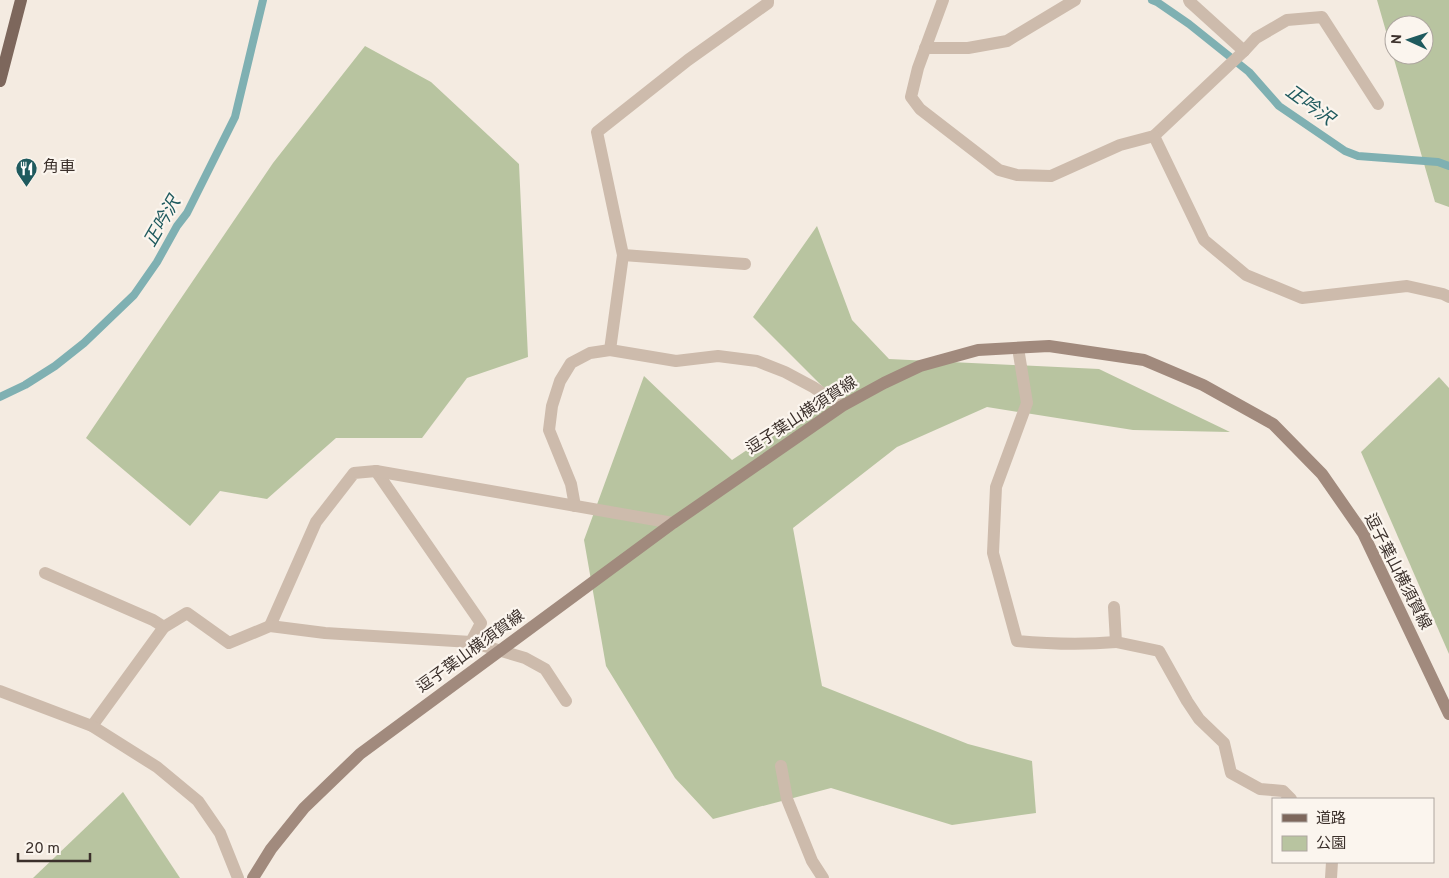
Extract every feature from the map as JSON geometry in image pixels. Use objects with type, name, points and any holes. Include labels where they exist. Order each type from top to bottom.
[{"type":"main road","points":[[0,81],[20,0]]},
{"type":"main road","name":"逗子葉山横須賀線","points":[[252,878],[271,849],[304,808],[360,754],[615,566],[842,406],[920,366],[978,350],[1049,346],[1144,360],[1203,386],[1273,424],[1322,474],[1363,533],[1449,714]]},
{"type":"street","points":[[610,350],[623,255],[597,132],[695,54],[768,3],[768,0]]},
{"type":"street","points":[[943,0],[918,68],[911,98],[920,109],[1000,170],[1017,175],[1051,176],[1120,145],[1154,136],[1256,38],[1287,20],[1322,17],[1378,104]]},
{"type":"street","points":[[926,48],[968,48],[1007,41],[1075,0]]},
{"type":"street","points":[[1189,0],[1244,51]]},
{"type":"street","points":[[1154,136],[1204,240],[1246,274],[1302,298],[1407,286],[1449,297]]},
{"type":"street","points":[[623,255],[745,264]]},
{"type":"street","points":[[1018,348],[1028,403],[996,488],[993,552],[1017,641],[1043,644],[1098,644],[1116,642],[1159,650],[1199,718],[1224,743],[1231,774],[1260,789],[1283,791],[1289,798]]},
{"type":"street","points":[[575,506],[571,484],[549,430],[552,406],[560,381],[571,363],[590,353],[610,350],[676,361],[718,356],[757,362],[785,372],[842,406]]},
{"type":"street","points":[[376,471],[481,623],[471,642]]},
{"type":"street","points":[[270,626],[316,522],[354,473],[376,471],[673,524]]},
{"type":"street","points":[[45,574],[153,620],[164,627]]},
{"type":"street","points":[[1114,608],[1116,642]]},
{"type":"street","points":[[92,726],[164,627],[187,613],[229,643],[270,626],[325,633],[471,642],[524,658],[546,669],[566,701]]},
{"type":"street","points":[[0,691],[92,726],[157,767],[198,801],[220,833],[238,878]]},
{"type":"street","points":[[781,766],[787,800],[812,861],[823,878]]},
{"type":"street","points":[[1331,878],[1332,863]]},
{"type":"green space","points":[[1377,0],[1449,0],[1449,207],[1435,202],[1396,65],[1434,65],[1434,15],[1384,15],[1384,24]]},
{"type":"green space","points":[[365,46],[431,82],[519,164],[528,357],[467,378],[422,438],[336,438],[267,499],[220,491],[190,526],[86,438],[273,163]]},
{"type":"green space","points":[[817,226],[852,320],[889,359],[1099,369],[1230,432],[1133,430],[987,407],[897,447],[793,528],[822,686],[968,744],[1032,761],[1036,813],[952,825],[831,788],[713,819],[675,778],[606,666],[584,540],[644,376],[732,460],[830,394],[753,317]]},
{"type":"green space","points":[[1439,377],[1449,388],[1449,654],[1361,452]]},
{"type":"green space","points":[[123,792],[180,878],[33,878]]},
{"type":"waterway","name":"正吟沢","points":[[0,397],[25,385],[55,366],[84,343],[134,295],[157,262],[177,226],[187,213],[235,117],[263,0]]},
{"type":"waterway","name":"正吟沢","points":[[1152,0],[1189,24],[1249,72],[1279,106],[1345,151],[1358,156],[1438,162],[1449,166]]},
{"type":"place","name":"角車","points":[[27,187]]}]
